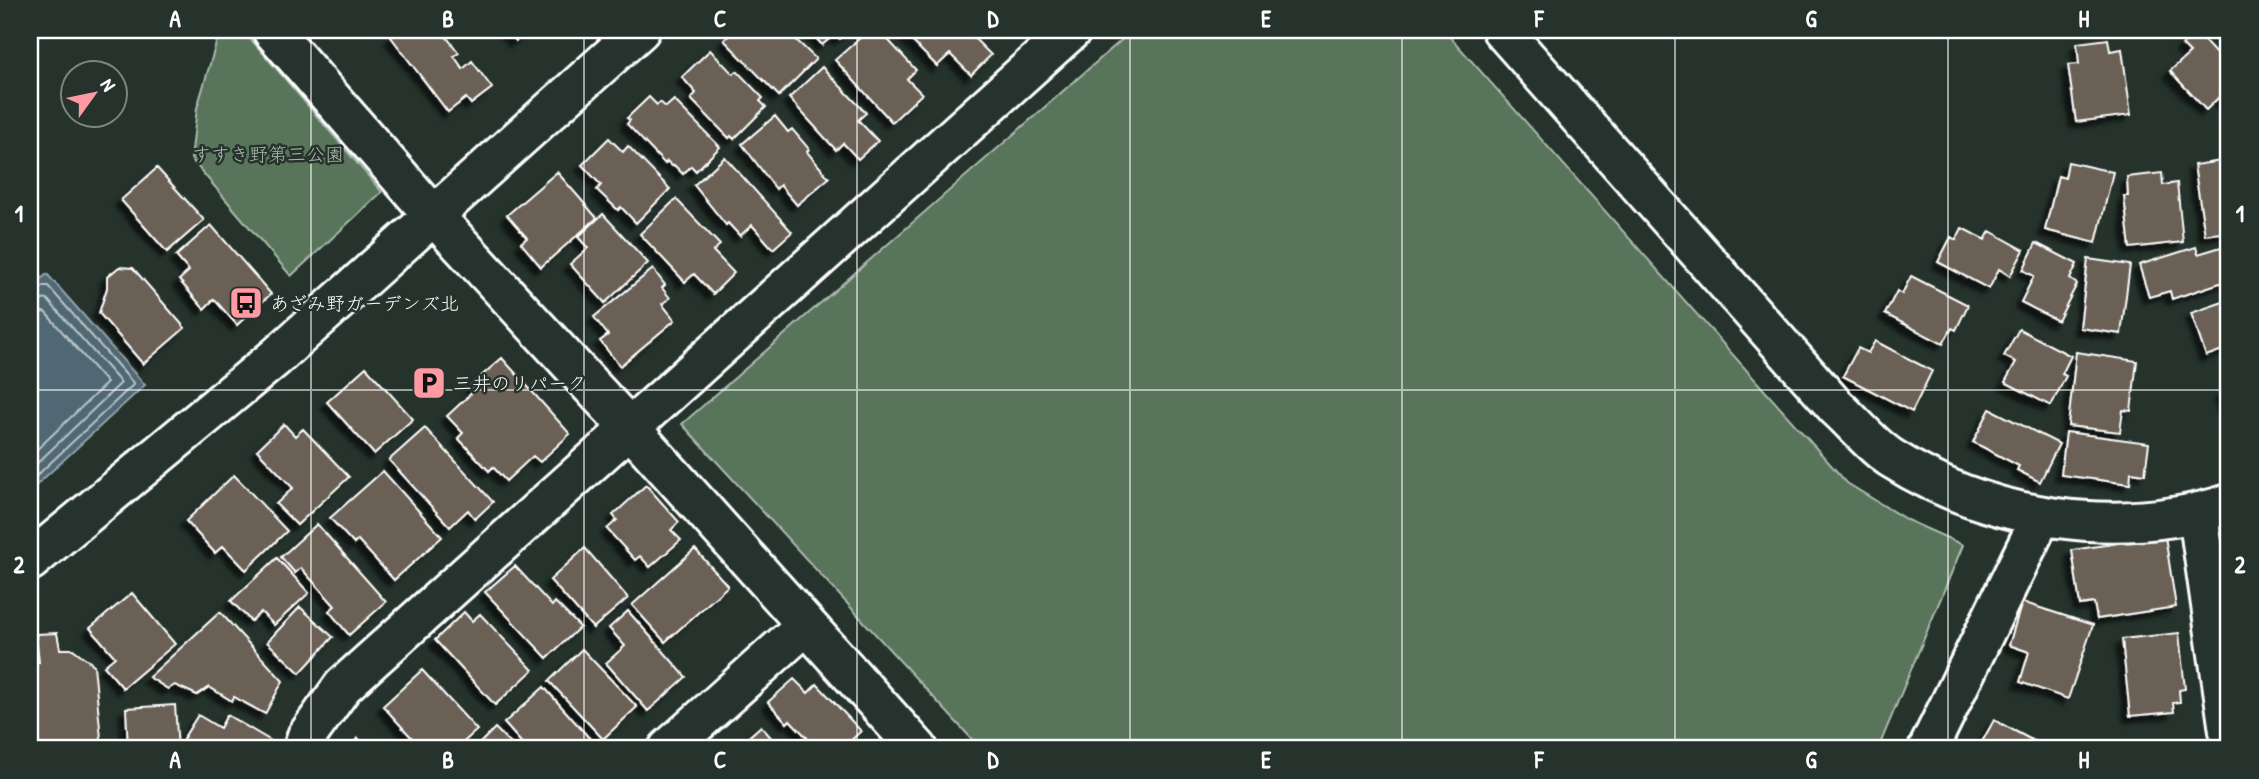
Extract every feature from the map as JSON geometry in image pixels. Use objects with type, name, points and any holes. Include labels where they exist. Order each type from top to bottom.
[{"type":"street","points":[[272,30],[433,215],[629,427],[918,749]]},
{"type":"street","points":[[30,561],[276,357],[640,30]]},
{"type":"street","points":[[303,749],[307,736],[343,686],[1072,30]]},
{"type":"street","points":[[1508,32],[1836,407],[1889,456],[1945,488],[2040,517],[2106,523],[2214,509],[2229,731]]},
{"type":"street","points":[[1928,749],[2040,517]]},
{"type":"street","points":[[668,749],[806,625]]},
{"type":"green space","name":"すすき野第三公園","points":[[220,30],[243,30],[382,192],[291,276],[191,159],[197,108]]},
{"type":"green space","points":[[1133,30],[1444,30],[1847,483],[1907,520],[1963,545],[1878,749],[981,749],[682,424]]},
{"type":"water","points":[[47,274],[145,385],[30,491],[30,289]]},
{"type":"building","points":[[401,30],[441,30],[459,53],[454,56],[463,69],[472,61],[492,88],[471,104],[466,98],[448,112],[391,37]]},
{"type":"building","points":[[507,30],[532,30],[516,41]]},
{"type":"building","points":[[735,30],[786,30],[816,59],[779,96],[724,40]]},
{"type":"building","points":[[809,30],[851,30],[840,39],[835,34],[822,45]]},
{"type":"building","points":[[869,30],[879,30],[916,70],[907,79],[922,94],[892,122],[835,60]]},
{"type":"building","points":[[966,30],[991,55],[971,75],[950,54],[937,66],[902,31]]},
{"type":"building","points":[[2196,32],[2229,68],[2229,108],[2219,97],[2206,110],[2170,71],[2190,53],[2182,45]]},
{"type":"building","points":[[2108,39],[2110,51],[2122,49],[2131,115],[2076,122],[2068,65],[2079,64],[2077,43]]},
{"type":"building","points":[[710,50],[733,74],[737,71],[763,98],[760,101],[766,107],[734,139],[731,136],[729,138],[691,99],[696,93],[682,77]]},
{"type":"building","points":[[822,67],[866,113],[858,120],[878,141],[858,159],[843,143],[836,150],[789,98]]},
{"type":"building","points":[[649,97],[657,105],[660,102],[666,107],[674,100],[720,147],[696,171],[691,166],[683,174],[667,161],[665,164],[627,124],[630,120],[627,118]]},
{"type":"building","points":[[775,116],[788,132],[792,129],[829,178],[797,205],[780,185],[776,189],[742,144]]},
{"type":"building","points":[[609,138],[623,152],[628,146],[670,189],[636,223],[621,207],[618,210],[597,190],[601,185],[582,165]]},
{"type":"building","points":[[725,157],[792,232],[773,249],[752,225],[740,236],[728,223],[726,225],[694,185]]},
{"type":"building","points":[[2229,160],[2229,232],[2205,235],[2194,165]]},
{"type":"building","points":[[2068,162],[2113,172],[2096,243],[2045,230],[2058,176],[2065,178]]},
{"type":"building","points":[[157,168],[204,220],[167,252],[121,200]]},
{"type":"building","points":[[557,172],[597,218],[541,267],[521,243],[527,238],[507,215]]},
{"type":"building","points":[[2162,173],[2163,185],[2177,183],[2183,242],[2130,248],[2124,196],[2128,196],[2127,177]]},
{"type":"building","points":[[676,199],[720,245],[713,251],[734,273],[713,294],[694,274],[685,282],[640,234]]},
{"type":"building","points":[[603,214],[648,263],[605,303],[570,264],[588,248],[578,237]]},
{"type":"building","points":[[211,225],[271,294],[237,325],[214,299],[204,309],[179,280],[189,271],[176,256]]},
{"type":"building","points":[[1962,228],[1985,240],[1990,231],[2024,250],[2010,276],[1999,269],[1989,289],[1938,262],[1951,237],[1956,240]]},
{"type":"building","points":[[2036,243],[2077,264],[2070,279],[2077,284],[2058,321],[2021,302],[2034,276],[2023,270]]},
{"type":"building","points":[[2196,247],[2198,254],[2221,247],[2229,271],[2229,280],[2172,299],[2170,291],[2149,297],[2139,265]]},
{"type":"building","points":[[2088,259],[2130,265],[2121,334],[2080,328]]},
{"type":"building","points":[[119,267],[133,268],[185,328],[143,364],[99,313],[107,288],[107,277]]},
{"type":"building","points":[[653,269],[665,285],[662,288],[670,298],[662,304],[675,320],[620,366],[600,341],[608,335],[594,317]]},
{"type":"building","points":[[1911,276],[1968,305],[1956,330],[1952,328],[1943,344],[1885,314],[1897,291],[1902,294]]},
{"type":"building","points":[[2229,300],[2229,352],[2228,348],[2206,356],[2191,313]]},
{"type":"building","points":[[2019,329],[2071,356],[2062,374],[2066,376],[2051,406],[2005,382],[2016,362],[2004,356]]},
{"type":"building","points":[[1875,341],[1932,371],[1912,412],[1843,376],[1858,348],[1868,353]]},
{"type":"building","points":[[2076,352],[2137,361],[2131,411],[2123,410],[2120,432],[2068,426]]},
{"type":"building","points":[[502,358],[570,434],[540,462],[533,456],[506,481],[493,467],[489,471],[458,438],[463,433],[447,416],[475,390],[471,385]]},
{"type":"building","points":[[366,367],[413,419],[374,454],[327,402]]},
{"type":"building","points":[[2229,390],[2229,421],[2220,393]]},
{"type":"building","points":[[1990,409],[2059,444],[2040,482],[2017,470],[2019,466],[1973,442]]},
{"type":"building","points":[[284,424],[295,436],[303,429],[349,477],[297,525],[276,504],[293,488],[257,450]]},
{"type":"building","points":[[425,428],[493,502],[475,519],[468,510],[450,527],[389,460]]},
{"type":"building","points":[[2066,432],[2149,443],[2145,474],[2131,472],[2130,484],[2061,475]]},
{"type":"building","points":[[383,471],[442,537],[394,580],[358,540],[354,544],[330,518]]},
{"type":"building","points":[[234,475],[287,531],[246,570],[223,546],[215,553],[186,521]]},
{"type":"building","points":[[646,485],[679,522],[671,530],[681,540],[650,567],[640,556],[635,560],[607,529],[617,520],[613,515]]},
{"type":"building","points":[[317,524],[386,602],[349,635],[329,611],[335,606],[301,568],[295,573],[281,557]]},
{"type":"building","points":[[2165,536],[2176,607],[2097,619],[2094,603],[2080,605],[2072,550]]},
{"type":"building","points":[[585,548],[628,598],[593,628],[550,580]]},
{"type":"building","points":[[695,549],[728,586],[665,642],[632,605]]},
{"type":"building","points":[[277,558],[309,593],[274,625],[261,612],[251,621],[231,601]]},
{"type":"building","points":[[515,566],[552,606],[555,602],[580,627],[547,658],[485,592]]},
{"type":"building","points":[[132,593],[175,644],[123,688],[104,666],[115,657],[90,628]]},
{"type":"building","points":[[2022,602],[2093,625],[2068,699],[2020,682],[2029,652],[2009,645]]},
{"type":"building","points":[[300,607],[333,637],[300,673],[267,642]]},
{"type":"building","points":[[628,611],[686,677],[648,711],[606,663],[625,646],[609,628]]},
{"type":"building","points":[[220,612],[283,681],[265,714],[234,697],[232,701],[209,687],[197,695],[175,685],[168,689],[149,677]]},
{"type":"building","points":[[464,612],[472,621],[480,614],[533,670],[495,705],[435,640]]},
{"type":"building","points":[[57,633],[60,649],[73,649],[94,665],[102,749],[30,749],[30,698],[33,698],[30,661],[39,662],[36,634]]},
{"type":"building","points":[[2179,633],[2185,689],[2179,690],[2180,702],[2173,703],[2174,712],[2130,716],[2122,639]]},
{"type":"building","points":[[582,649],[637,707],[603,739],[549,681]]},
{"type":"building","points":[[422,670],[477,730],[456,749],[422,749],[383,706]]},
{"type":"building","points":[[794,679],[808,693],[817,684],[861,731],[842,749],[818,749],[790,720],[787,723],[768,702]]},
{"type":"building","points":[[544,687],[599,749],[527,749],[504,723]]},
{"type":"building","points":[[175,705],[178,749],[128,749],[126,708]]},
{"type":"building","points":[[198,715],[220,728],[227,715],[273,742],[269,749],[199,749],[183,739]]},
{"type":"building","points":[[1994,720],[2049,749],[1978,749]]},
{"type":"building","points":[[761,726],[781,749],[735,749]]},
{"type":"building","points":[[495,728],[516,749],[474,749]]},
{"type":"building","points":[[358,738],[369,749],[347,749]]},
{"type":"building","points":[[2173,740],[2174,749],[2114,747]]},
{"type":"place","name":"あざみ野ガーデンズ北","points":[[246,303]]},
{"type":"place","name":"三井のリパーク","points":[[429,383]]}]
